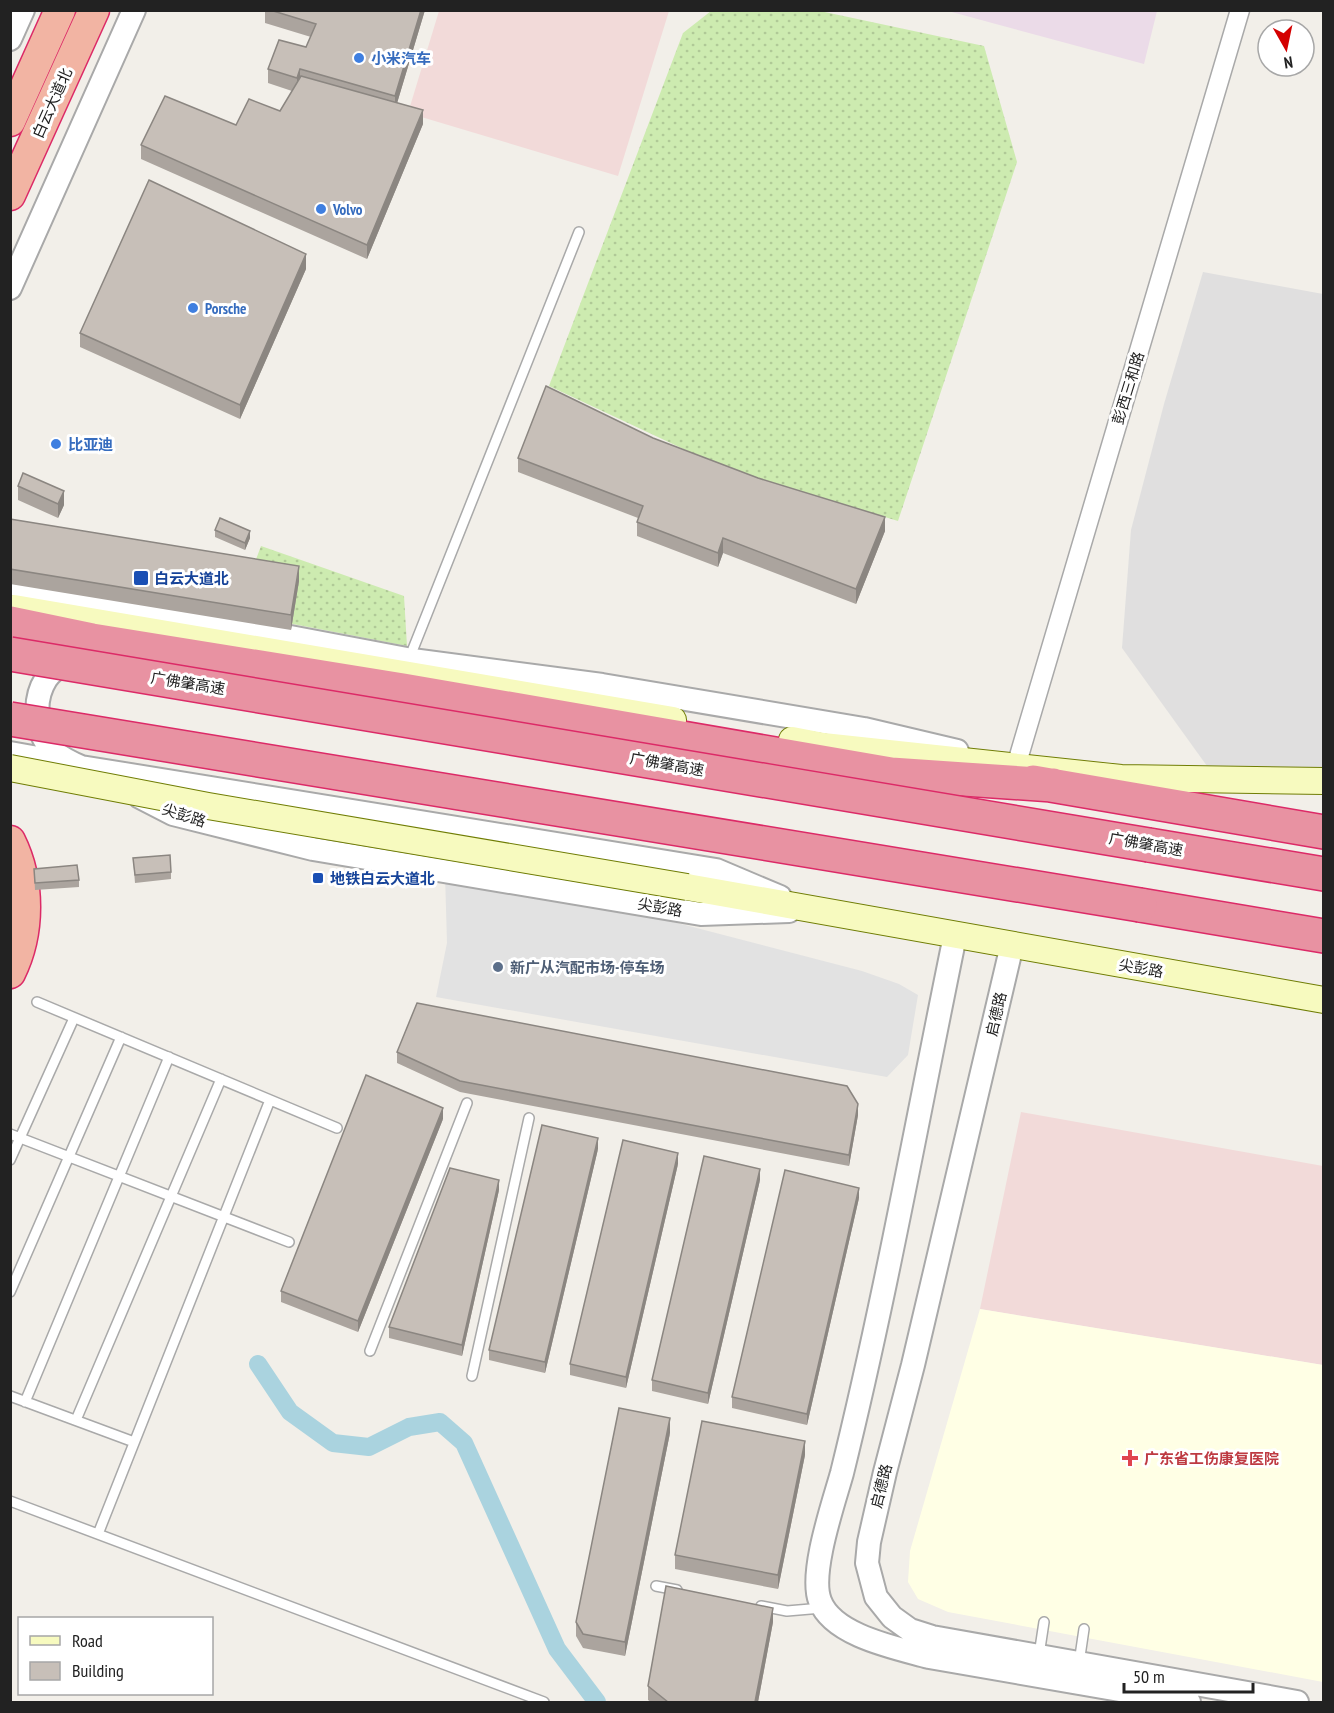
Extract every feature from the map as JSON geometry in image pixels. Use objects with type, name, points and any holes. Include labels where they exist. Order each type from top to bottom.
[{"type":"highway","name":"白云大道北","points":[[15,111],[60,10]]},
{"type":"highway","name":"白云大道北","points":[[10,195],[94,10]]},
{"type":"highway","points":[[10,623],[136,647],[403,690],[891,774],[1053,786]]},
{"type":"highway","name":"广佛肇高速","points":[[10,654],[1323,874]]},
{"type":"highway","points":[[10,719],[1323,936]]},
{"type":"highway","points":[[823,746],[1323,832]]},
{"type":"highway","points":[[10,841],[23,883],[25,914],[21,944],[10,973]]},
{"type":"main road","points":[[10,608],[823,746],[1150,780],[1323,781]]},
{"type":"main road","points":[[10,768],[208,806],[687,887],[811,911]]},
{"type":"main road","name":"尖彭路","points":[[811,911],[1323,1000]]},
{"type":"street","points":[[10,39],[23,10]]},
{"type":"street","points":[[10,288],[134,10]]},
{"type":"street","name":"彭西三和路","points":[[1016,765],[1240,10]]},
{"type":"street","points":[[10,584],[412,660],[602,685],[864,729],[1016,765]]},
{"type":"street","points":[[136,647],[98,650],[70,658],[46,678],[38,703],[38,716],[41,733],[56,753],[81,766],[716,870],[811,911]]},
{"type":"street","name":"尖彭路","points":[[10,753],[81,766],[173,814],[313,849],[701,914],[811,911]]},
{"type":"street","points":[[955,936],[861,1392],[818,1569],[819,1601],[840,1624],[863,1637],[929,1657],[1189,1702]]},
{"type":"street","name":"启德路","points":[[1012,945],[913,1365],[872,1525],[867,1563],[876,1598],[892,1617],[910,1630],[932,1637],[1298,1702]]},
{"type":"lane","points":[[412,660],[413,649],[579,232]]},
{"type":"lane","points":[[37,1002],[337,1128]]},
{"type":"lane","points":[[10,1160],[74,1018]]},
{"type":"lane","points":[[10,1292],[121,1037]]},
{"type":"lane","points":[[25,1401],[169,1057]]},
{"type":"lane","points":[[76,1420],[221,1079]]},
{"type":"lane","points":[[98,1534],[270,1100]]},
{"type":"lane","points":[[370,1351],[467,1104]]},
{"type":"lane","points":[[472,1377],[529,1118]]},
{"type":"lane","points":[[10,1134],[289,1242]]},
{"type":"lane","points":[[10,1396],[134,1442]]},
{"type":"lane","points":[[10,1501],[544,1702]]},
{"type":"lane","points":[[656,1586],[688,1592]]},
{"type":"lane","points":[[754,1605],[787,1611],[824,1608]]},
{"type":"lane","points":[[1039,1655],[1044,1622]]},
{"type":"lane","points":[[1079,1663],[1083,1629]]},
{"type":"shaded area","points":[[439,11],[669,11],[618,176],[408,113]]},
{"type":"shaded area","points":[[948,11],[1157,11],[1144,64]]},
{"type":"shaded area","points":[[1203,272],[1323,294],[1323,769],[1207,766],[1122,648],[1131,530],[1164,404]]},
{"type":"shaded area","points":[[445,874],[566,894],[862,971],[899,984],[918,995],[908,1055],[887,1077],[436,997],[447,943]]},
{"type":"shaded area","points":[[1021,1112],[1323,1166],[1323,1365],[980,1309]]},
{"type":"shaded area","name":"广东省工伤康复医院","points":[[980,1309],[1323,1365],[1323,1682],[948,1612],[918,1599],[908,1582],[910,1551]]},
{"type":"green space","points":[[711,11],[820,11],[984,46],[1017,162],[898,521],[724,468],[549,386],[683,33]]},
{"type":"green space","points":[[261,546],[404,596],[407,646],[236,613]]},
{"type":"building","name":"小米汽车","points":[[270,10],[421,10],[395,96],[300,69],[297,78],[268,69],[279,40],[306,47],[316,24]]},
{"type":"building","name":"Volvo","points":[[301,76],[423,110],[367,245],[141,145],[165,96],[236,125],[249,99],[280,111]]},
{"type":"building","name":"Porsche","points":[[149,180],[306,254],[240,405],[80,333]]},
{"type":"building","points":[[546,386],[653,438],[758,478],[885,517],[856,589],[723,538],[718,553],[637,522],[643,506],[518,458]]},
{"type":"building","points":[[23,473],[64,491],[58,504],[18,486]]},
{"type":"building","points":[[220,518],[250,531],[245,543],[215,530]]},
{"type":"building","name":"白云大道北","points":[[10,519],[299,566],[291,615],[10,569]]},
{"type":"building","points":[[170,855],[171,872],[135,875],[133,858]]},
{"type":"building","points":[[77,865],[79,880],[35,883],[34,869]]},
{"type":"building","points":[[417,1003],[847,1086],[858,1104],[849,1155],[460,1081],[397,1052]]},
{"type":"building","points":[[366,1075],[443,1108],[358,1321],[281,1291]]},
{"type":"building","points":[[542,1125],[598,1138],[545,1362],[489,1350]]},
{"type":"building","points":[[623,1140],[678,1153],[626,1377],[570,1364]]},
{"type":"building","points":[[704,1156],[760,1169],[708,1393],[652,1380]]},
{"type":"building","points":[[450,1168],[499,1180],[462,1345],[389,1327]]},
{"type":"building","points":[[785,1170],[859,1188],[807,1414],[732,1397]]},
{"type":"building","points":[[619,1408],[670,1418],[625,1642],[583,1634],[576,1622]]},
{"type":"building","points":[[702,1421],[805,1441],[778,1575],[675,1555]]},
{"type":"building","points":[[666,1586],[773,1608],[755,1702],[668,1702],[648,1686]]},
{"type":"waterway","points":[[258,1364],[290,1412],[333,1443],[369,1447],[409,1427],[440,1422],[464,1443],[557,1649],[597,1702]]},
{"type":"place","name":"小米汽车","points":[[359,58]]},
{"type":"place","name":"Volvo","points":[[321,209]]},
{"type":"place","name":"Porsche","points":[[193,308]]},
{"type":"place","name":"比亚迪","points":[[56,444]]},
{"type":"place","name":"白云大道北","points":[[141,578]]},
{"type":"place","name":"地铁白云大道北","points":[[318,878]]},
{"type":"place","name":"新广从汽配市场-停车场","points":[[498,967]]},
{"type":"place","name":"广东省工伤康复医院","points":[[1130,1458]]}]
